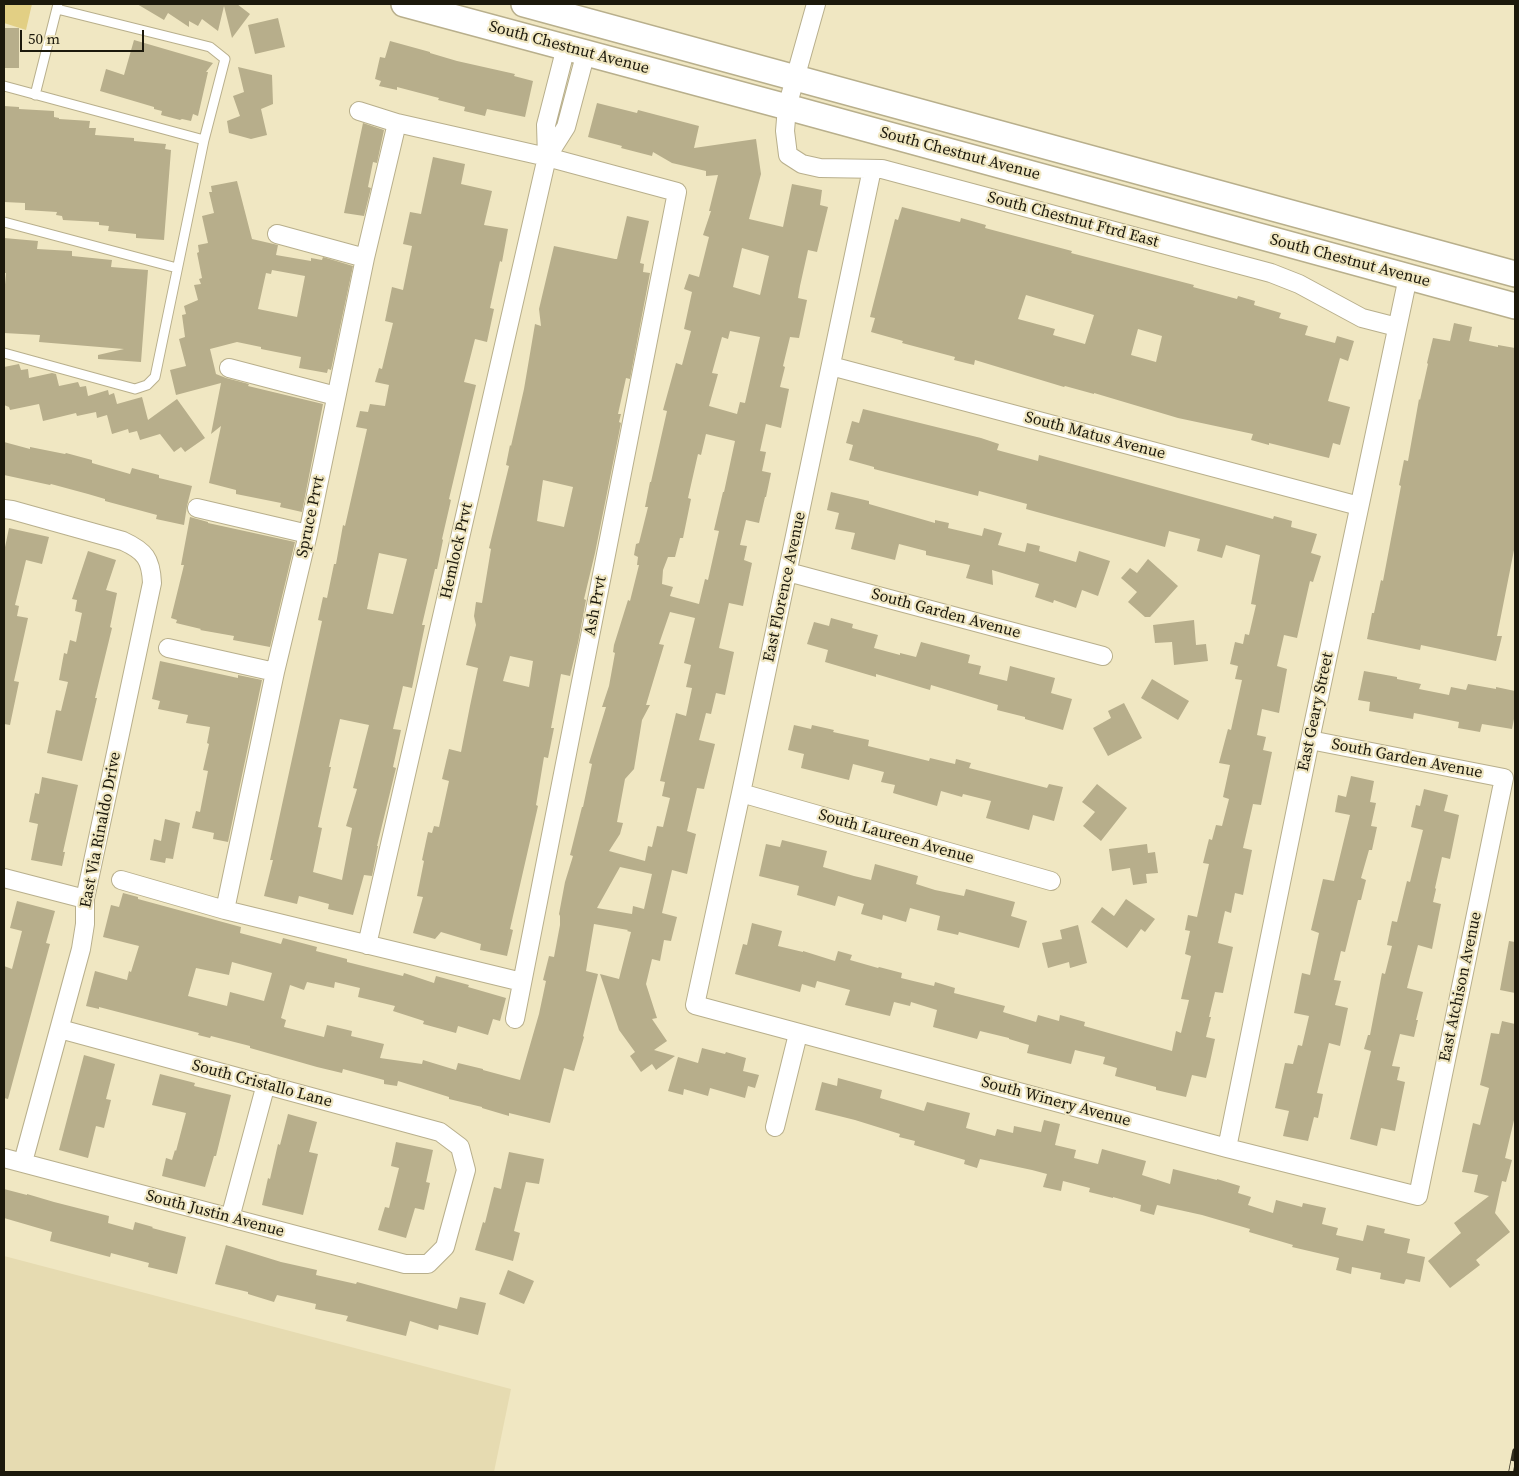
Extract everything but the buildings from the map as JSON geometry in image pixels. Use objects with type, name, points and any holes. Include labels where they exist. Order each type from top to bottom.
[{"type":"main road","name":"South Chestnut Avenue","points":[[404,4],[1515,306]]},
{"type":"main road","name":"South Chestnut Avenue","points":[[524,4],[1515,274]]},
{"type":"main road","points":[[1408,277],[1421,269],[1436,268],[1515,290]]},
{"type":"street","points":[[787,107],[816,4]]},
{"type":"street","name":"Hemlock Prvt","points":[[367,945],[547,157],[546,125],[576,50]]},
{"type":"street","name":"South Chestnut Ftrd East","points":[[787,107],[785,131],[788,155],[802,164],[820,168],[882,169],[1271,273],[1299,284],[1362,318],[1396,327]]},
{"type":"street","points":[[359,111],[397,123],[547,157]]},
{"type":"street","name":"Spruce Prvt","points":[[225,910],[275,672],[308,534],[336,396],[397,123]]},
{"type":"street","name":"Ash Prvt","points":[[515,1019],[677,192],[547,157]]},
{"type":"street","name":"East Florence Avenue","points":[[694,1005],[832,366],[872,169]]},
{"type":"street","points":[[277,234],[366,258]]},
{"type":"street","name":"East Geary Street","points":[[1227,1148],[1310,740],[1408,277]]},
{"type":"street","name":"South Matus Avenue","points":[[832,366],[1359,506]]},
{"type":"street","points":[[229,368],[336,396]]},
{"type":"street","points":[[197,508],[308,534]]},
{"type":"street","name":"East Via Rinaldo Drive","points":[[4,509],[123,540],[136,546],[145,555],[151,568],[152,582],[85,900],[85,924],[81,949],[23,1162]]},
{"type":"street","name":"South Garden Avenue","points":[[788,572],[1103,656]]},
{"type":"street","points":[[168,648],[275,672]]},
{"type":"street","name":"South Garden Avenue","points":[[1310,740],[1504,778]]},
{"type":"street","name":"East Atchison Avenue","points":[[1418,1196],[1504,778]]},
{"type":"street","name":"South Laureen Avenue","points":[[741,793],[1051,880]]},
{"type":"street","points":[[4,878],[85,900]]},
{"type":"street","points":[[121,880],[225,910],[522,982]]},
{"type":"street","name":"South Winery Avenue","points":[[694,1005],[1227,1148],[1418,1196]]},
{"type":"street","name":"South Cristallo Lane","points":[[60,1029],[440,1132],[460,1147],[466,1170],[444,1247],[428,1264]]},
{"type":"street","points":[[775,1127],[798,1034]]},
{"type":"street","points":[[230,1218],[266,1084]]},
{"type":"street","name":"South Justin Avenue","points":[[4,1158],[405,1264],[428,1264]]},
{"type":"lane","points":[[4,353],[135,389],[147,385],[155,377],[204,140],[225,59],[210,47],[58,6],[35,96]]},
{"type":"lane","points":[[4,86],[35,96],[204,140]]},
{"type":"lane","points":[[4,222],[177,268]]},
{"type":"shaded area","points":[[4,4],[32,4],[26,30],[4,23]]},
{"type":"shaded area","points":[[4,1256],[511,1389],[494,1472],[4,1472]]},
{"type":"railway","points":[[1511,1472],[1515,1451]]}]
